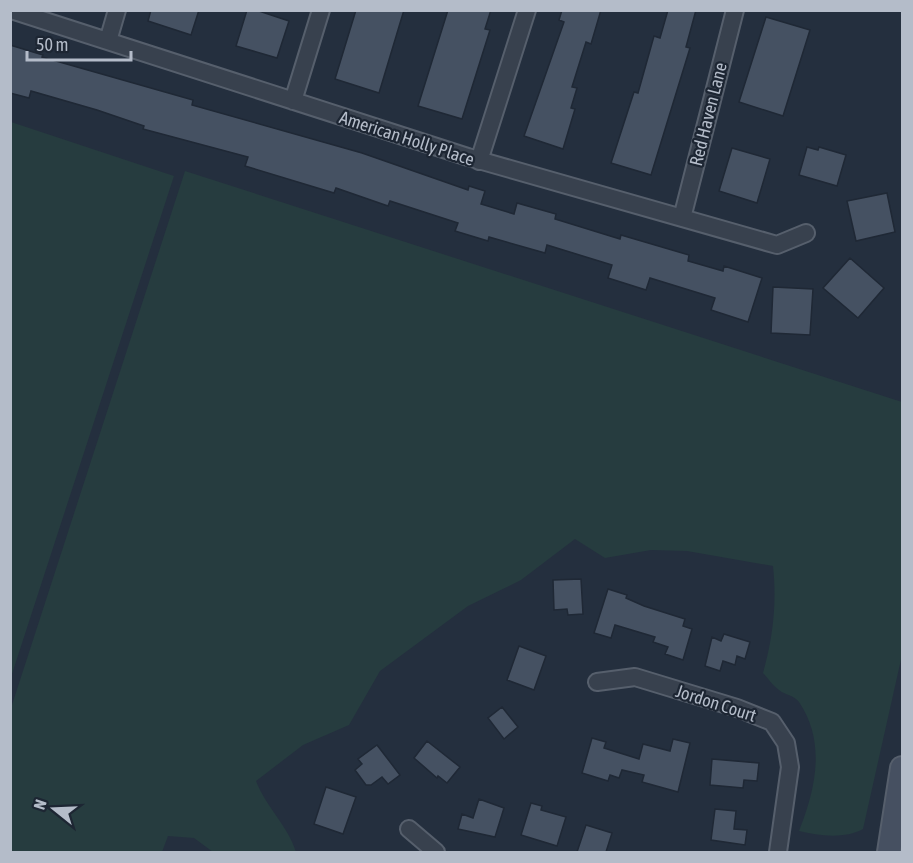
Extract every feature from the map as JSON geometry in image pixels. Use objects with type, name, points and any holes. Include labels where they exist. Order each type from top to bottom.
[{"type":"main road","points":[[889,852],[903,768]]},
{"type":"street","name":"American Holly Place","points":[[11,10],[479,160],[682,218],[777,244],[806,233]]},
{"type":"street","points":[[108,41],[117,10]]},
{"type":"street","points":[[292,101],[321,10]]},
{"type":"street","points":[[479,160],[527,10]]},
{"type":"street","name":"Red Haven Lane","points":[[682,218],[735,10]]},
{"type":"street","name":"Jordon Court","points":[[597,682],[635,677],[737,708],[772,722],[786,742],[790,767],[778,852]]},
{"type":"street","points":[[409,830],[435,852]]},
{"type":"green space","points":[[10,122],[174,176],[11,677]]},
{"type":"green space","points":[[185,171],[902,402],[902,655],[863,829],[832,836],[799,831],[814,782],[815,749],[813,733],[799,702],[781,692],[763,673],[773,620],[775,594],[773,566],[687,551],[651,550],[605,558],[575,539],[521,580],[468,606],[380,671],[349,725],[303,745],[256,781],[288,834],[296,852],[213,852],[194,838],[168,836],[162,852],[11,852],[11,708]]},
{"type":"building","points":[[151,10],[199,10],[191,35],[148,21]]},
{"type":"building","points":[[247,10],[256,10],[289,21],[277,58],[236,46]]},
{"type":"building","points":[[356,10],[404,10],[379,93],[335,79]]},
{"type":"building","points":[[448,10],[491,10],[485,29],[490,30],[462,119],[418,106]]},
{"type":"building","points":[[562,10],[601,10],[591,44],[586,42],[572,87],[577,88],[571,108],[575,109],[563,149],[524,136],[564,22],[559,20]]},
{"type":"building","points":[[668,10],[696,10],[686,47],[690,48],[651,175],[611,163],[634,92],[638,93],[654,36],[660,38]]},
{"type":"building","points":[[766,17],[810,30],[783,116],[739,102]]},
{"type":"building","points":[[10,45],[43,55],[42,57],[193,100],[192,105],[362,153],[468,190],[469,186],[485,191],[481,204],[514,214],[517,203],[556,214],[555,219],[620,239],[621,235],[689,255],[688,261],[723,271],[724,266],[762,278],[748,322],[711,310],[715,298],[650,278],[646,290],[608,278],[612,265],[547,245],[545,253],[489,237],[488,241],[455,231],[458,223],[390,201],[388,206],[336,188],[334,193],[245,166],[248,157],[143,129],[144,126],[97,110],[31,91],[29,98],[10,93]]},
{"type":"building","points":[[807,147],[818,150],[819,147],[846,155],[837,186],[799,175]]},
{"type":"building","points":[[732,148],[770,159],[757,203],[719,191]]},
{"type":"building","points":[[887,193],[895,232],[856,241],[847,201]]},
{"type":"building","points":[[850,258],[884,288],[858,318],[823,288]]},
{"type":"building","points":[[773,287],[813,289],[810,335],[771,333]]},
{"type":"building","points":[[581,579],[583,614],[568,615],[567,609],[554,610],[553,580]]},
{"type":"building","points":[[608,589],[627,595],[626,598],[644,606],[685,619],[683,626],[692,629],[683,660],[665,654],[668,647],[653,642],[655,637],[615,625],[611,638],[594,633]]},
{"type":"building","points":[[724,634],[750,642],[745,659],[737,656],[735,665],[723,661],[720,671],[705,666],[712,637],[721,641]]},
{"type":"building","points":[[519,646],[546,656],[534,690],[507,680]]},
{"type":"building","points":[[502,707],[518,727],[504,739],[488,718]]},
{"type":"building","points":[[592,738],[606,742],[604,748],[639,759],[643,744],[670,751],[673,739],[690,743],[678,792],[642,782],[644,775],[622,770],[619,778],[610,775],[608,781],[582,773]]},
{"type":"building","points":[[427,741],[460,767],[447,783],[438,776],[437,778],[414,758]]},
{"type":"building","points":[[377,745],[400,775],[388,784],[382,777],[371,785],[366,785],[355,770],[362,764],[358,759]]},
{"type":"building","points":[[712,759],[759,763],[757,781],[744,780],[743,788],[710,785]]},
{"type":"building","points":[[326,787],[356,797],[343,834],[314,824]]},
{"type":"building","points":[[479,799],[504,808],[495,837],[458,829],[462,814],[473,818]]},
{"type":"building","points":[[531,803],[542,806],[541,810],[566,817],[557,846],[521,835]]},
{"type":"building","points":[[715,809],[736,811],[734,829],[747,830],[745,845],[711,840]]},
{"type":"building","points":[[586,825],[612,833],[606,852],[577,852]]}]
